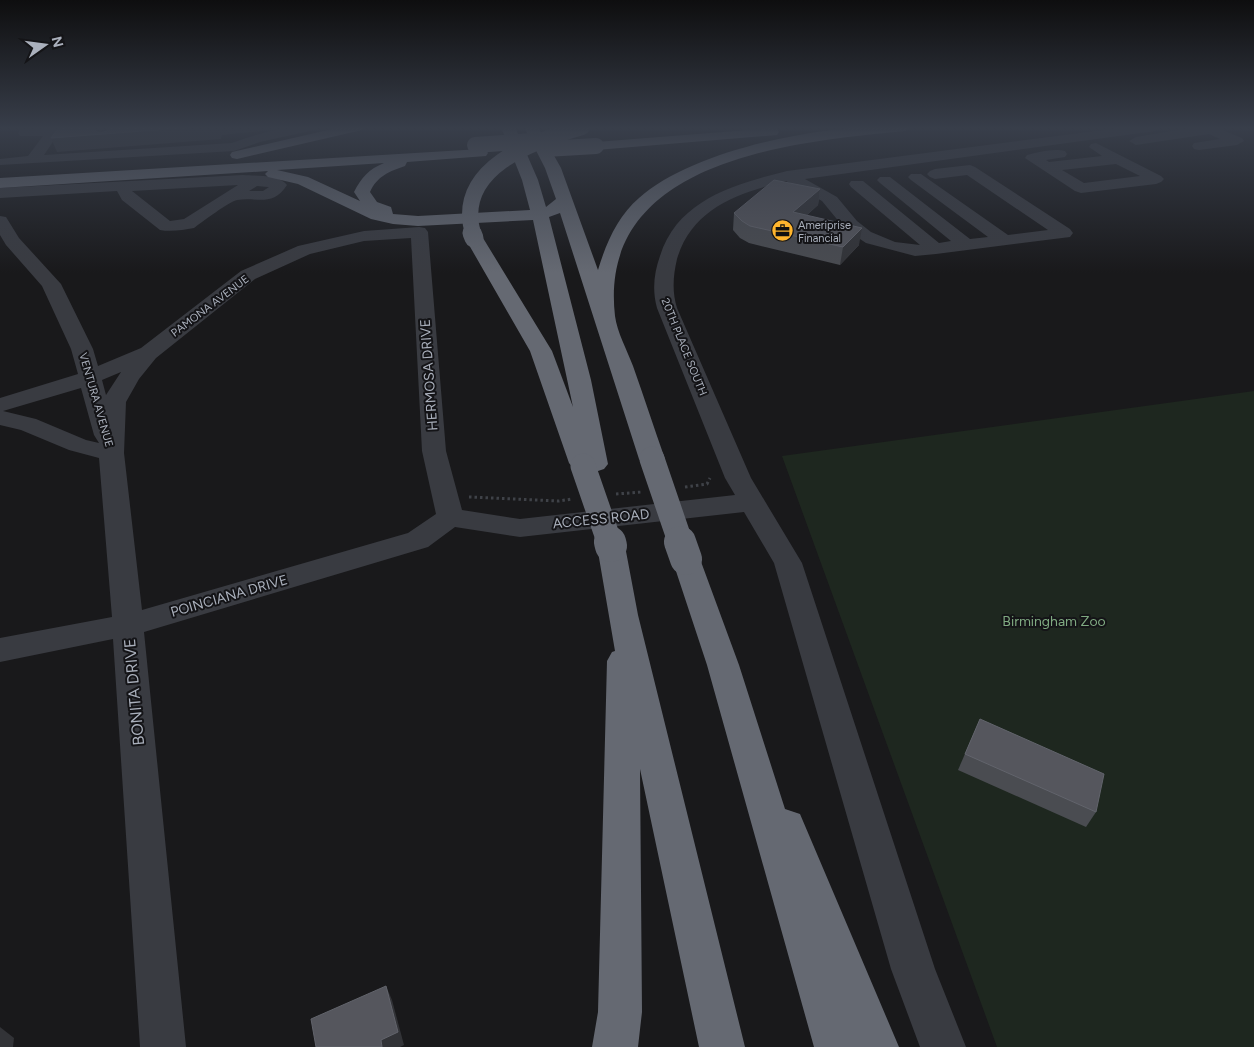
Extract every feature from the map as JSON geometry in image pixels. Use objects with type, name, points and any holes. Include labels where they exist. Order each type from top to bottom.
[{"type":"highway","points":[[0,183],[85,176]]},
{"type":"highway","points":[[281,176],[303,180],[377,215],[393,219],[418,221],[540,215],[558,208],[564,200]]},
{"type":"highway","points":[[372,176],[367,179],[362,192],[371,204],[382,210],[397,214],[419,216],[462,214],[512,198],[530,180]]},
{"type":"highway","points":[[487,176],[477,186],[469,207],[470,226],[474,238],[541,351],[589,465],[613,556],[624,615],[722,1047]]},
{"type":"highway","points":[[528,176],[540,215],[580,380],[589,465]]},
{"type":"highway","points":[[556,176],[723,665],[876,1047]]},
{"type":"highway","points":[[605,316],[606,276],[622,228],[635,211],[654,193],[682,176]]},
{"type":"highway","points":[[615,1047],[620,1012],[624,615]]},
{"type":"highway","points":[[723,665],[837,1047]]},
{"type":"street","points":[[787,176],[814,189],[835,203],[852,227],[890,247],[915,251],[1064,233],[979,176]]},
{"type":"street","name":"20TH PLACE SOUTH","points":[[787,176],[757,184],[709,202],[700,208],[679,230],[668,257],[663,283],[663,297],[738,478],[788,563],[913,969],[943,1047]]},
{"type":"street","points":[[814,189],[916,176],[1004,240]]},
{"type":"street","points":[[948,176],[966,189]]},
{"type":"street","points":[[1060,176],[1081,188],[1156,179],[1149,176]]},
{"type":"street","points":[[1064,178],[1081,176]]},
{"type":"street","points":[[122,187],[128,197],[166,226],[188,224],[256,180]]},
{"type":"street","points":[[0,193],[256,180],[279,185],[272,193],[256,196],[234,195]]},
{"type":"street","points":[[885,180],[967,245]]},
{"type":"street","points":[[857,184],[936,248]]},
{"type":"street","name":"VENTURA AVENUE","points":[[0,221],[6,243],[50,284],[82,349],[111,453]]},
{"type":"street","points":[[1012,221],[1035,236]]},
{"type":"street","name":"PAMONA AVENUE","points":[[111,453],[114,402],[129,377],[148,353],[248,275],[304,250],[335,242],[364,236],[419,232]]},
{"type":"street","name":"HERMOSA DRIVE","points":[[419,232],[434,451],[448,510]]},
{"type":"street","points":[[82,349],[99,354],[148,353]]},
{"type":"street","name":"PAMONA AVENUE","points":[[89,378],[148,353]]},
{"type":"street","points":[[0,405],[37,397],[89,378]]},
{"type":"street","points":[[0,418],[28,424],[78,445],[111,453]]},
{"type":"street","name":"BONITA DRIVE","points":[[111,453],[128,625],[163,1047]]},
{"type":"street","name":"ACCESS ROAD","points":[[448,510],[520,528],[753,502]]},
{"type":"street","name":"POINCIANA DRIVE","points":[[0,650],[128,625],[418,540],[448,510]]},
{"type":"path","points":[[678,488],[707,484],[710,478]]},
{"type":"path","points":[[608,495],[648,491]]},
{"type":"path","points":[[448,510],[474,496],[559,501],[579,499]]},
{"type":"green space","name":"Birmingham Zoo","points":[[1254,391],[1254,1047],[997,1047],[782,456]]},
{"type":"building","points":[[774,180],[820,189],[793,212],[862,228],[843,247],[750,226],[742,221],[734,213]]},
{"type":"building","points":[[980,719],[1104,774],[1096,812],[965,754]]},
{"type":"building","points":[[386,986],[398,1032],[381,1040],[382,1047],[316,1047],[311,1019]]},
{"type":"place","name":"Ameriprise Financial","points":[[782,231]]}]
